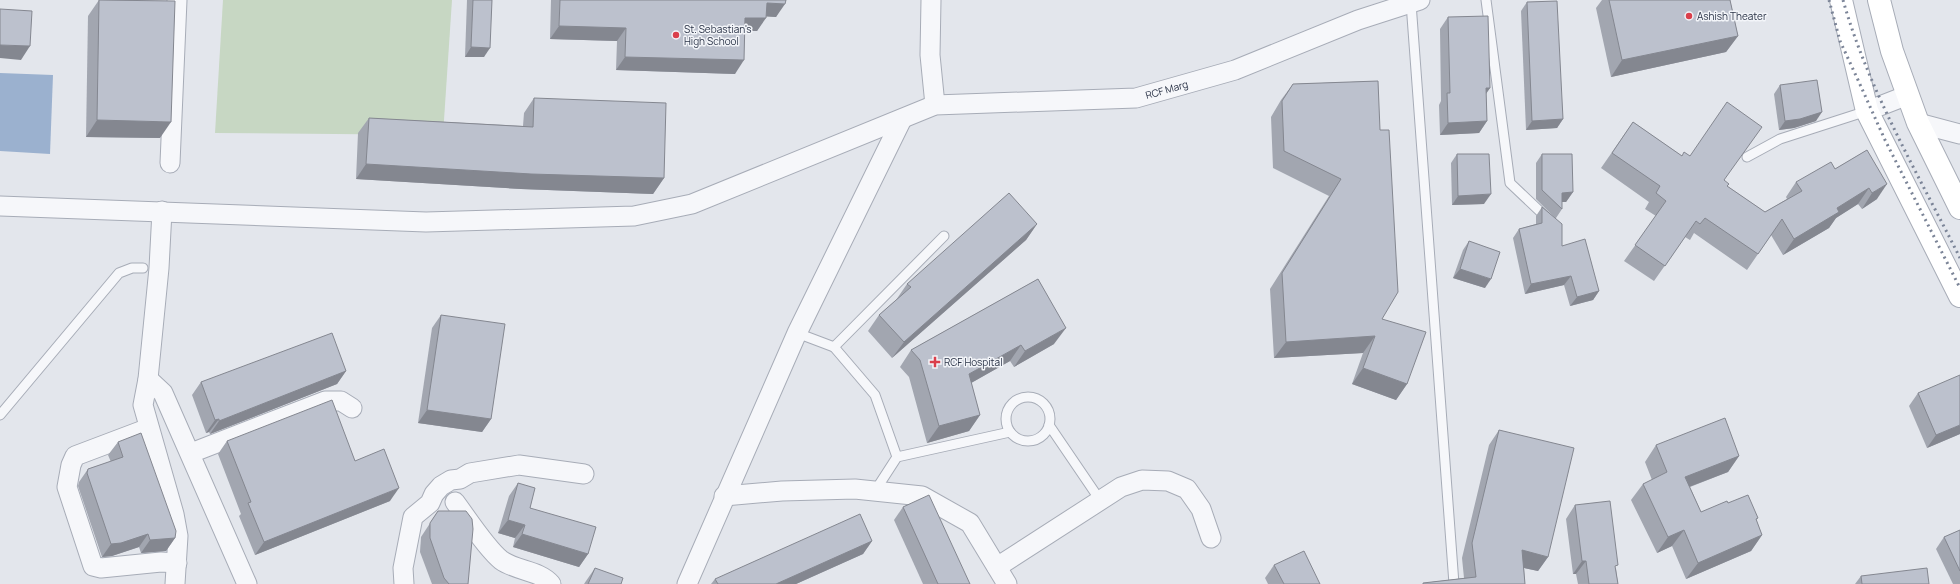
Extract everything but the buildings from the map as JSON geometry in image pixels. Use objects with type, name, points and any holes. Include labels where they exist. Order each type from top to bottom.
[{"type":"main road","points":[[1841,0],[1868,111],[1960,296]]},
{"type":"main road","points":[[1879,0],[1892,51],[1918,123],[1960,208]]},
{"type":"street","points":[[170,163],[177,0]]},
{"type":"street","points":[[931,0],[930,55],[935,105]]},
{"type":"street","name":"RCF Marg","points":[[0,206],[426,222],[634,216],[692,204],[935,105],[1136,98],[1235,70],[1358,20],[1416,2]]},
{"type":"street","points":[[1868,111],[1908,94]]},
{"type":"street","points":[[687,584],[724,496],[797,333],[902,119]]},
{"type":"street","points":[[1918,123],[1960,134]]},
{"type":"street","points":[[162,211],[159,268],[148,379],[143,405],[177,529],[178,536],[175,584]]},
{"type":"street","points":[[148,379],[163,393],[191,453],[247,584]]},
{"type":"street","points":[[191,453],[325,401],[341,401],[352,408]]},
{"type":"street","points":[[149,428],[75,456],[71,465],[67,487],[93,566],[101,568],[161,562],[177,563]]},
{"type":"street","points":[[404,584],[403,568],[413,517],[430,503],[434,494],[441,486],[451,480],[460,479],[470,473],[519,465],[584,474]]},
{"type":"street","points":[[430,503],[441,506],[455,502],[462,491],[460,479]]},
{"type":"street","points":[[997,567],[1121,487],[1142,480],[1168,481],[1187,489],[1201,509],[1211,538]]},
{"type":"street","points":[[724,496],[855,489],[922,496],[970,523],[1007,584]]},
{"type":"street","points":[[455,502],[492,551],[502,561],[543,577],[551,584]]},
{"type":"lane","points":[[1486,0],[1510,183],[1556,227]]},
{"type":"lane","points":[[1416,2],[1454,584]]},
{"type":"lane","points":[[1747,158],[1780,139],[1868,111]]},
{"type":"lane","points":[[834,347],[944,236]]},
{"type":"lane","points":[[0,415],[119,273],[132,268],[143,268]]},
{"type":"lane","points":[[797,333],[834,347],[875,395],[897,457]]},
{"type":"lane","points":[[1023,398],[1038,399],[1044,404],[1050,417],[1046,432],[1035,440],[1021,440],[1010,432],[1007,426],[1007,412],[1016,401],[1023,398]]},
{"type":"lane","points":[[1049,425],[1100,500]]},
{"type":"lane","points":[[875,491],[897,457],[1010,432]]},
{"type":"green space","points":[[223,0],[452,0],[443,135],[215,133]]},
{"type":"water","points":[[0,73],[53,75],[50,154],[0,151]]},
{"type":"railway","points":[[1829,0],[1840,41],[1885,140],[1960,288]]},
{"type":"railway","points":[[1843,0],[1866,66],[1880,99],[1960,258]]},
{"type":"place","name":"Ashish Theater","points":[[1689,16]]},
{"type":"place","name":"St. Sebastian's High School","points":[[676,35]]},
{"type":"place","name":"RCF Hospital","points":[[935,362]]}]
